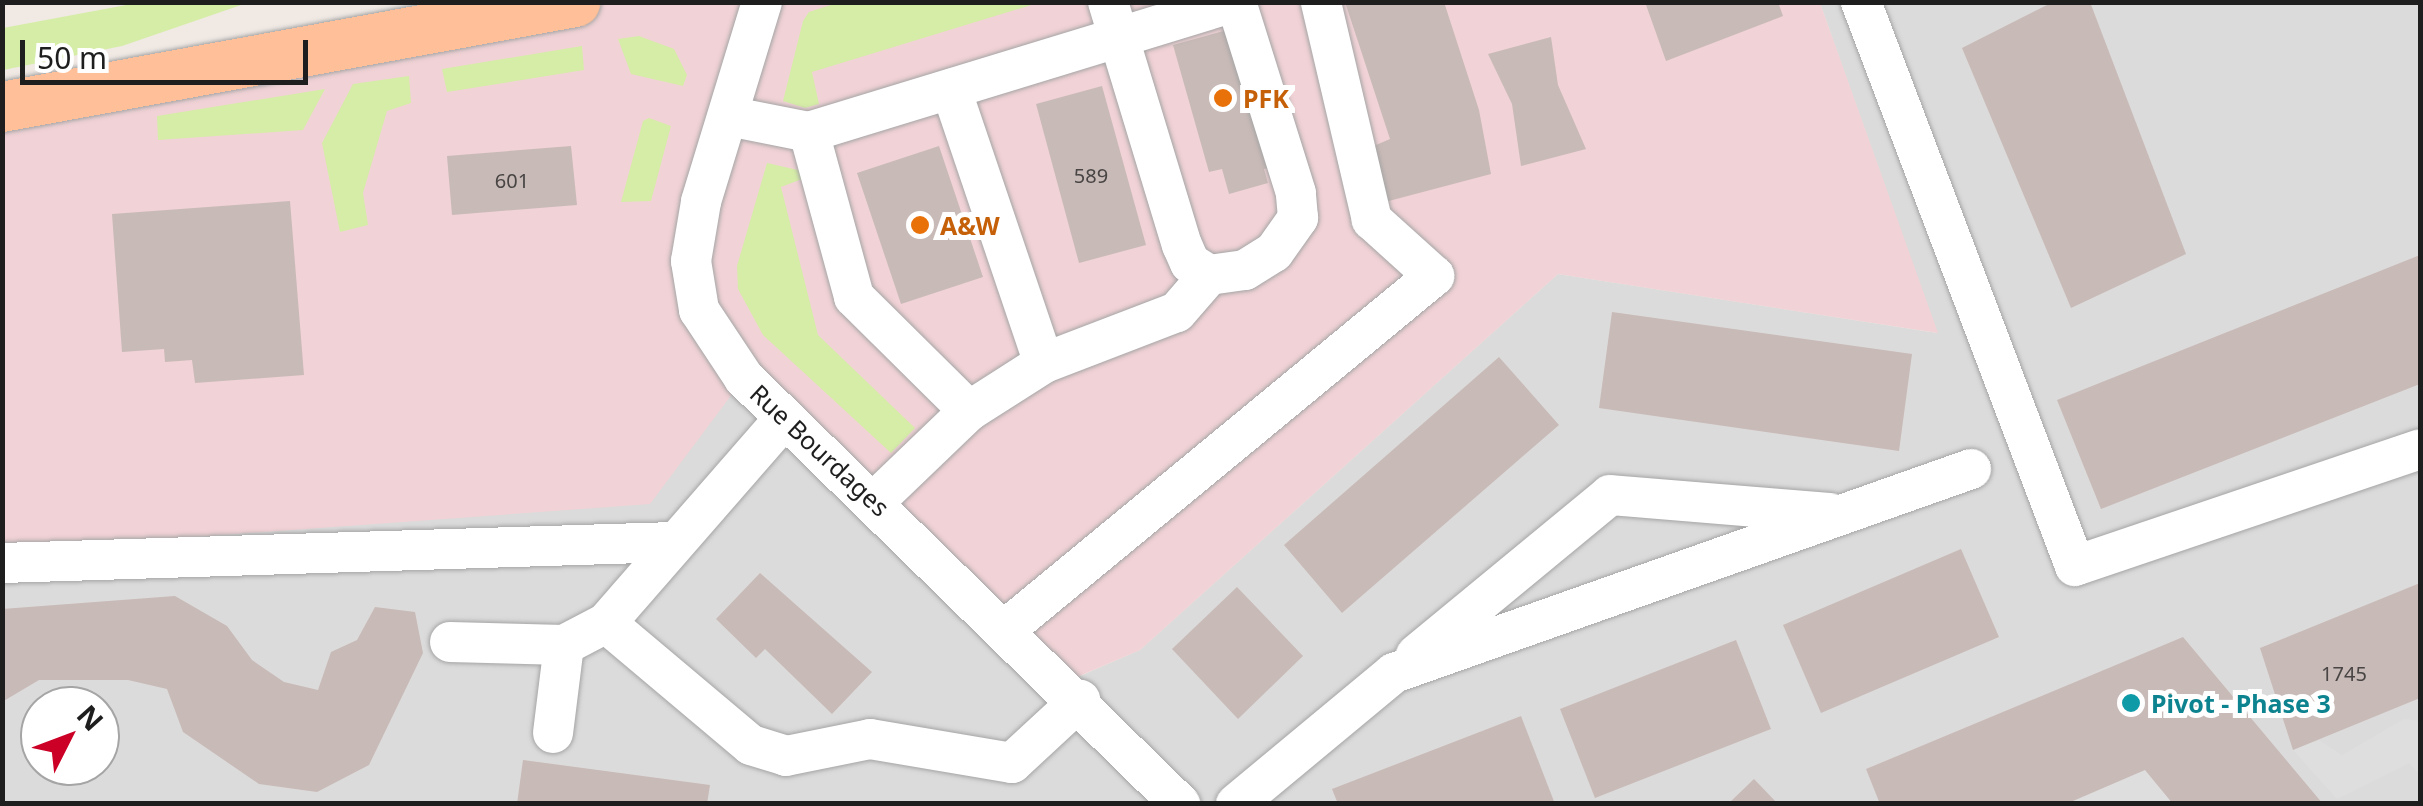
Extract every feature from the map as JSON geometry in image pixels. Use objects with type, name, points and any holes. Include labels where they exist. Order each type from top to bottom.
[{"type":"main road","points":[[2,107],[575,2]]},
{"type":"street","name":"Rue Bourdages","points":[[762,2],[691,261],[699,310],[744,378],[1080,700],[1180,804]]},
{"type":"street","points":[[728,116],[809,132],[952,89],[1113,20],[1234,2],[1296,192],[1298,218],[1274,252],[1245,270],[1209,275],[1190,263],[1113,20]]},
{"type":"street","points":[[1006,629],[1434,276],[1372,220],[1320,2]]},
{"type":"street","points":[[1860,2],[2075,566],[2420,449]]},
{"type":"street","points":[[952,89],[1044,362]]},
{"type":"street","points":[[809,132],[854,297],[969,411]]},
{"type":"street","points":[[875,501],[969,411],[1044,362],[1178,312],[1209,275]]},
{"type":"street","points":[[450,642],[564,645],[606,623],[785,418]]},
{"type":"street","points":[[1394,674],[1970,469]]},
{"type":"street","points":[[1236,804],[1610,496],[1845,514]]},
{"type":"street","points":[[2,563],[675,542]]},
{"type":"street","points":[[606,623],[751,745],[786,756],[870,739],[1012,763],[1080,700]]},
{"type":"street","points":[[553,733],[564,645]]},
{"type":"shaded area","points":[[575,3],[1820,3],[1938,333],[1558,274],[1140,650],[1063,683],[744,378],[650,504],[3,551],[3,107]]},
{"type":"shaded area","points":[[1820,3],[2420,3],[2420,803],[3,804],[3,551],[744,378],[1064,683],[1140,650],[1558,274],[1937,333]]},
{"type":"shaded area","points":[[2404,719],[2420,721],[2420,775],[2409,763],[2337,799],[2293,750],[2319,740],[2342,755]]},
{"type":"shaded area","points":[[2145,770],[2173,803],[2061,804]]},
{"type":"green space","points":[[137,3],[247,3],[122,46],[3,70],[3,28]]},
{"type":"green space","points":[[837,3],[1038,3],[812,72],[819,104],[805,108],[783,101],[803,21],[809,12]]},
{"type":"green space","points":[[639,36],[674,49],[687,75],[683,86],[631,74],[618,39]]},
{"type":"green space","points":[[582,46],[584,70],[447,92],[442,69]]},
{"type":"green space","points":[[409,76],[411,103],[387,111],[363,193],[368,225],[340,232],[322,143],[353,84]]},
{"type":"green space","points":[[325,89],[303,130],[158,140],[157,116]]},
{"type":"green space","points":[[649,118],[671,126],[651,201],[621,202],[643,121]]},
{"type":"green space","points":[[767,163],[802,171],[802,179],[781,187],[818,335],[915,428],[891,453],[763,335],[738,289],[737,266]]},
{"type":"building","points":[[1345,2],[1444,2],[1479,110],[1491,174],[1385,202],[1369,148],[1390,139]]},
{"type":"building","points":[[1645,2],[1778,2],[1783,16],[1666,61]]},
{"type":"building","points":[[2053,2],[2090,2],[2186,254],[2071,308],[1962,48]]},
{"type":"building","name":"PFK","points":[[1238,27],[1272,167],[1264,169],[1268,183],[1229,194],[1222,169],[1209,172],[1173,45]]},
{"type":"building","points":[[1551,37],[1558,85],[1586,149],[1521,166],[1512,104],[1488,54]]},
{"type":"building","points":[[1102,86],[1146,245],[1079,263],[1036,104]]},
{"type":"building","points":[[571,146],[577,205],[452,215],[447,156]]},
{"type":"building","name":"A&W","points":[[939,146],[983,277],[901,304],[857,173]]},
{"type":"building","points":[[290,201],[304,375],[195,383],[192,360],[165,362],[164,349],[122,352],[112,214]]},
{"type":"building","points":[[2420,255],[2420,384],[2101,509],[2057,400]]},
{"type":"building","points":[[1612,312],[1912,354],[1899,451],[1599,408]]},
{"type":"building","points":[[1499,357],[1559,425],[1342,613],[1284,545]]},
{"type":"building","points":[[1961,549],[1999,637],[1821,713],[1783,625]]},
{"type":"building","points":[[760,573],[872,672],[832,714],[765,649],[756,658],[716,619]]},
{"type":"building","points":[[2420,583],[2420,698],[2293,750],[2260,648]]},
{"type":"building","points":[[1237,587],[1303,656],[1238,719],[1172,649]]},
{"type":"building","points":[[175,596],[227,626],[252,660],[284,682],[318,690],[331,652],[357,640],[375,607],[415,612],[423,653],[369,765],[317,792],[259,784],[183,732],[167,689],[128,680],[39,680],[20,686],[20,691],[2,702],[2,609]]},
{"type":"building","name":"Pivot - Phase 3","points":[[2183,637],[2323,804],[2173,804],[2145,770],[2066,804],[1880,804],[1866,769]]},
{"type":"building","points":[[1736,640],[1771,729],[1595,798],[1560,709]]},
{"type":"building","points":[[1521,716],[1555,804],[1338,804],[1332,789]]},
{"type":"building","points":[[523,760],[710,785],[707,804],[517,804]]},
{"type":"building","points":[[1754,779],[1778,804],[1728,804]]},
{"type":"place","name":"PFK","points":[[1223,98]]},
{"type":"place","name":"A&W","points":[[920,225]]},
{"type":"place","name":"Pivot - Phase 3","points":[[2131,703]]}]
